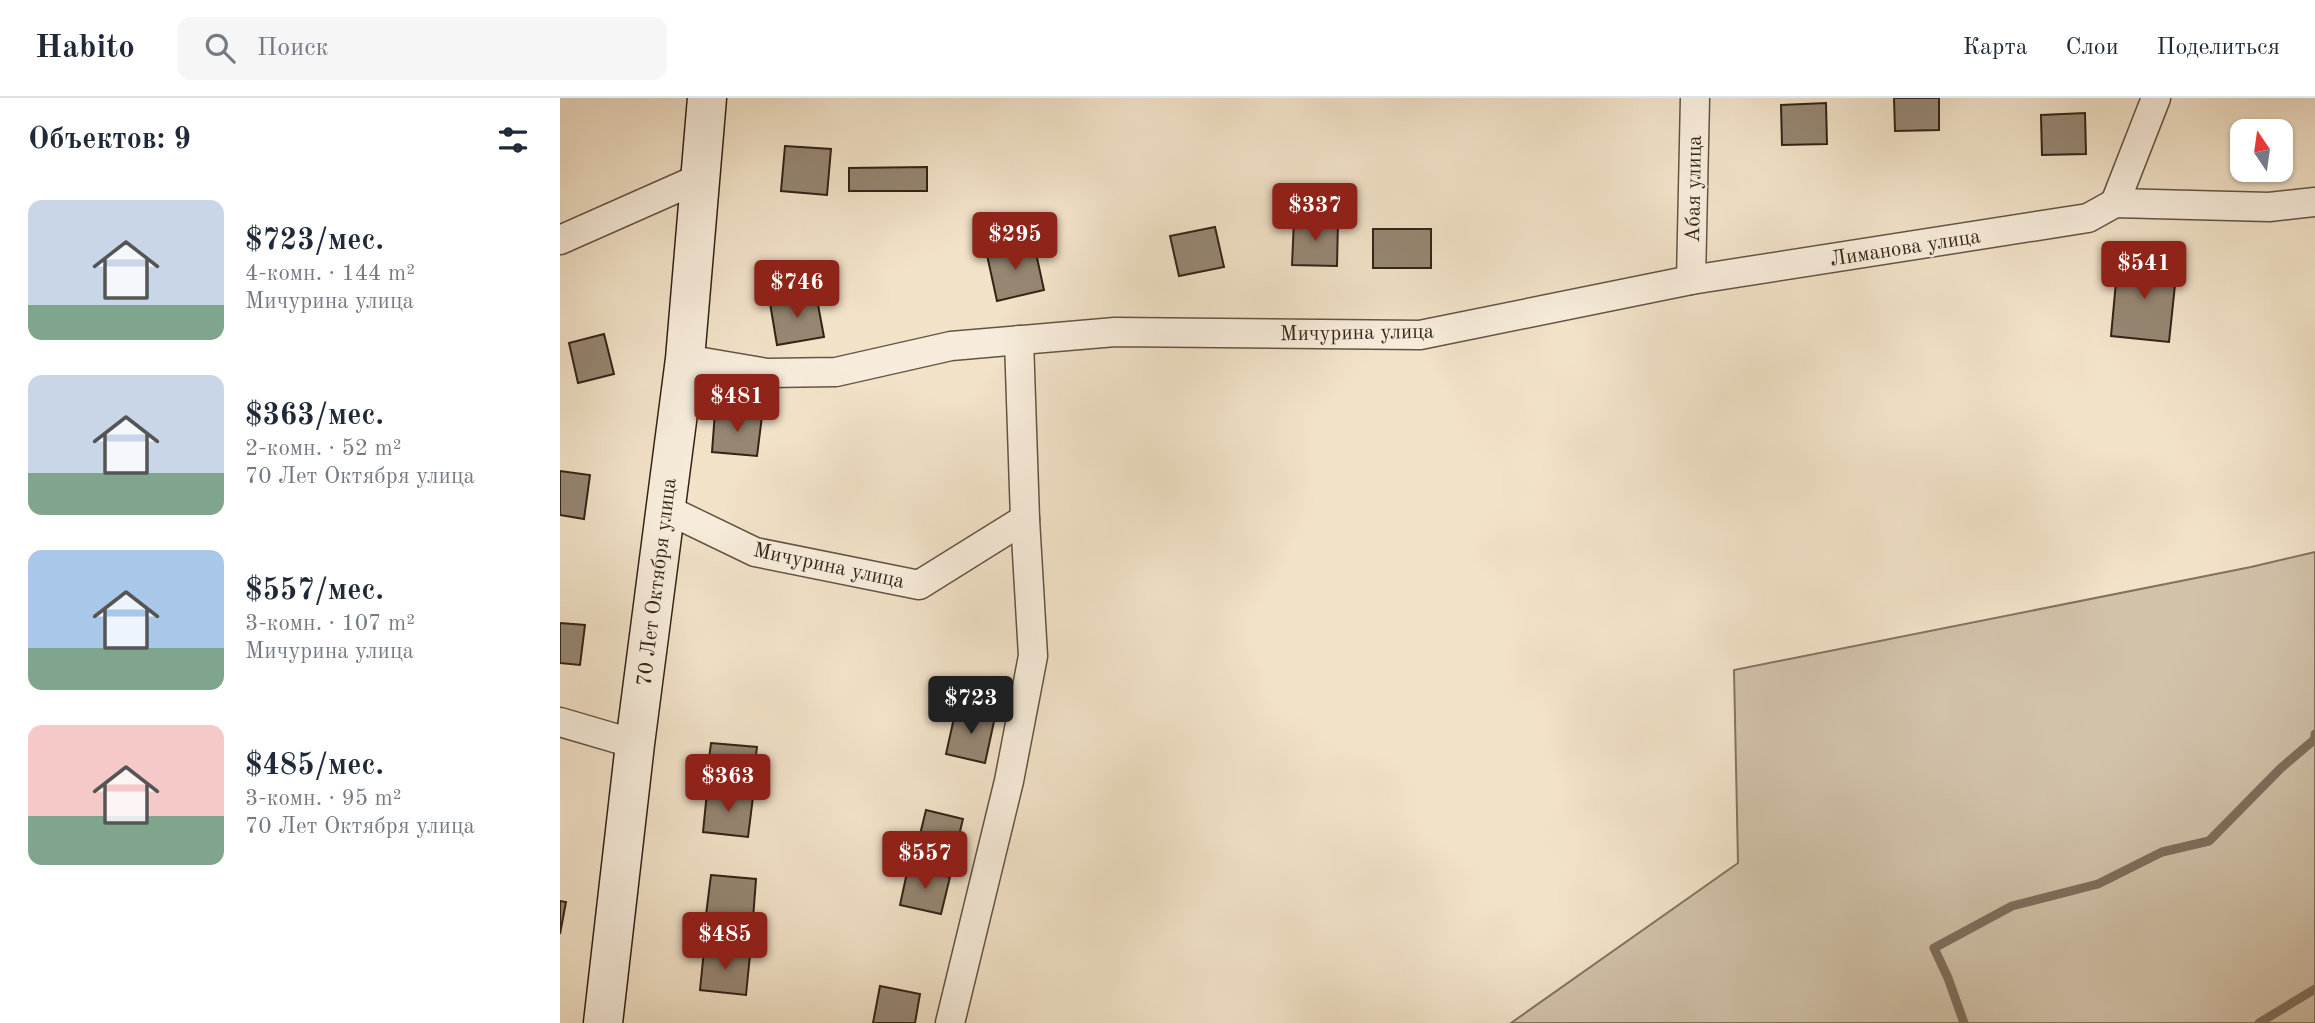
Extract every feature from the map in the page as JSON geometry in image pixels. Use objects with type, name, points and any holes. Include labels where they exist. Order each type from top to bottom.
[{"type":"street","name":"70 Лет Октября улица","points":[[603,1023],[635,744],[685,359],[707,98]]},
{"type":"street","name":"Абая улица","points":[[1691,281],[1695,98]]},
{"type":"street","points":[[2115,203],[2156,98]]},
{"type":"street","points":[[560,240],[700,178]]},
{"type":"street","name":"Лиманова улица","points":[[1691,281],[2088,218],[2115,203],[2269,207],[2315,202]]},
{"type":"street","name":"Мичурина улица","points":[[685,359],[767,373],[836,372],[951,346],[1115,332],[1420,335],[1691,281]]},
{"type":"street","points":[[950,1023],[1009,781],[1033,656],[1019,340]]},
{"type":"street","name":"Мичурина улица","points":[[666,509],[755,552],[919,585],[1025,519]]},
{"type":"street","points":[[560,722],[635,744]]},
{"type":"shaded area","points":[[2315,552],[2315,1023],[1511,1023],[1738,863],[1734,670]]},
{"type":"building","points":[[1894,98],[1939,98],[1939,130],[1895,131]]},
{"type":"building","points":[[1826,103],[1827,144],[1782,145],[1781,105]]},
{"type":"building","points":[[2085,113],[2086,154],[2042,155],[2041,115]]},
{"type":"building","points":[[785,146],[831,149],[827,195],[781,191]]},
{"type":"building","points":[[927,167],[927,191],[849,191],[849,168]]},
{"type":"building","points":[[1294,220],[1338,221],[1337,266],[1292,265]]},
{"type":"building","points":[[1215,227],[1224,267],[1179,276],[1170,236]]},
{"type":"building","points":[[1373,229],[1431,229],[1431,268],[1373,268]]},
{"type":"building","points":[[1034,244],[1044,290],[997,301],[987,255]]},
{"type":"building","points":[[2118,260],[2177,266],[2169,342],[2111,336]]},
{"type":"building","points":[[816,294],[824,337],[777,345],[770,303]]},
{"type":"building","points":[[604,334],[614,374],[578,383],[569,343]]},
{"type":"building","points":[[715,412],[762,416],[757,456],[712,452]]},
{"type":"building","points":[[560,471],[590,475],[584,519],[560,515]]},
{"type":"building","points":[[560,623],[585,625],[580,665],[560,663]]},
{"type":"building","points":[[956,709],[995,717],[985,763],[946,754]]},
{"type":"building","points":[[711,743],[757,747],[752,787],[706,783]]},
{"type":"building","points":[[707,792],[753,797],[748,837],[703,832]]},
{"type":"building","points":[[926,810],[963,819],[953,860],[916,851]]},
{"type":"building","points":[[908,868],[950,877],[941,914],[900,905]]},
{"type":"building","points":[[711,875],[756,879],[753,919],[706,915]]},
{"type":"building","points":[[560,901],[566,902],[560,934]]},
{"type":"building","points":[[704,950],[750,955],[746,995],[700,990]]},
{"type":"building","points":[[880,986],[920,994],[915,1023],[873,1023]]},
{"type":"waterway","points":[[1964,1023],[1934,948],[2012,906],[2098,884],[2162,852],[2209,841],[2281,768],[2315,739],[2315,734]]},
{"type":"waterway","points":[[2259,1023],[2315,989]]}]
